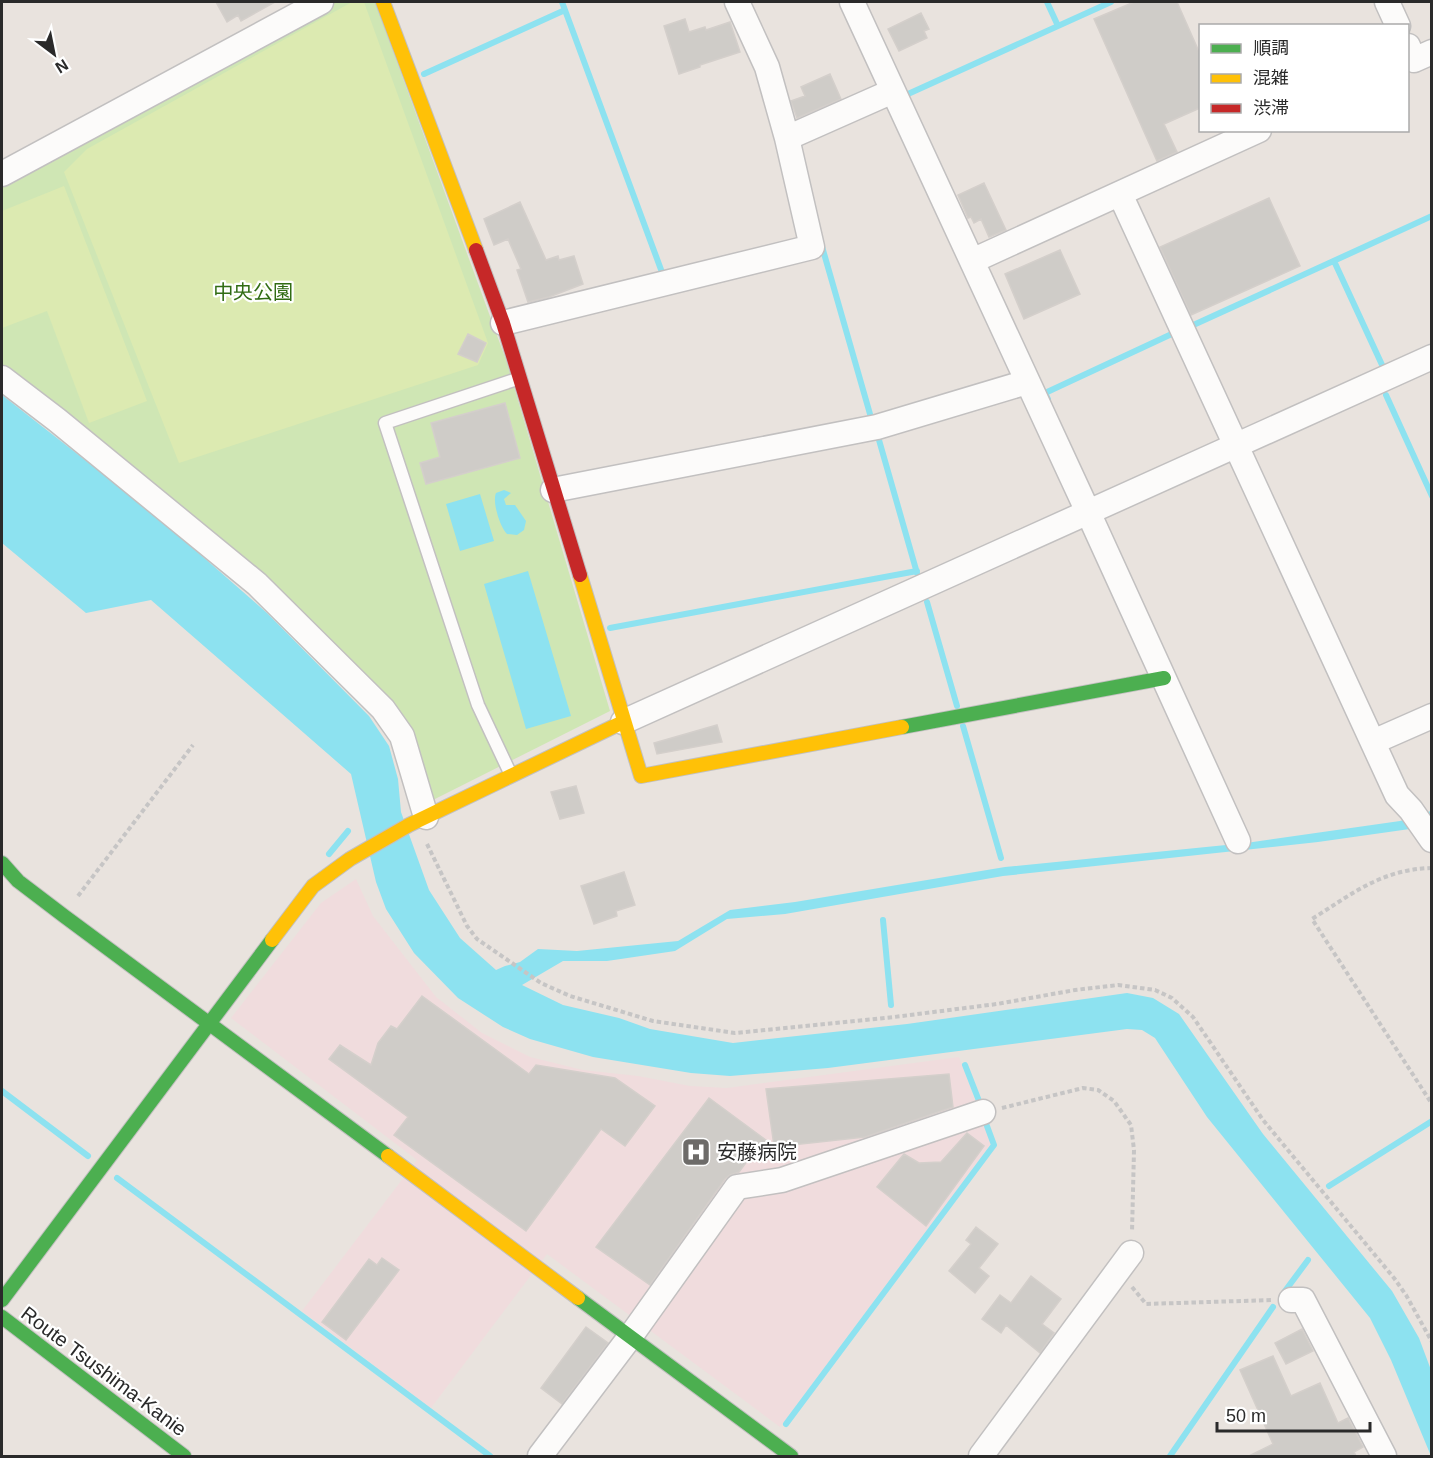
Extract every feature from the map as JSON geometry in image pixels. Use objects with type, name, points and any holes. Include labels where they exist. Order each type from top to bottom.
[{"type":"street","points":[[2,174],[321,2]]},
{"type":"street","points":[[383,2],[503,322],[641,776],[1164,678]]},
{"type":"street","points":[[503,322],[812,247],[787,138],[767,67],[738,2]]},
{"type":"street","points":[[852,2],[1238,840]]},
{"type":"street","points":[[1387,2],[1397,24]]},
{"type":"street","points":[[787,138],[893,91]]},
{"type":"street","points":[[972,261],[1255,132]]},
{"type":"street","points":[[1120,194],[1397,795],[1429,835]]},
{"type":"street","points":[[2,1300],[313,886],[336,866],[361,850],[417,821],[623,722],[1431,357]]},
{"type":"street","points":[[2,378],[57,420],[257,584],[383,709],[402,736],[417,821]]},
{"type":"street","points":[[553,490],[877,427],[1027,382]]},
{"type":"street","points":[[1373,742],[1431,716]]},
{"type":"street","points":[[2,863],[18,880],[64,916],[791,1456]]},
{"type":"street","points":[[540,1456],[630,1337],[737,1187],[782,1180],[983,1112]]},
{"type":"street","points":[[981,1456],[1131,1253]]},
{"type":"street","points":[[1291,1300],[1303,1300],[1384,1456]]},
{"type":"street","name":"Route Tsushima-Kanie","points":[[2,1317],[184,1456]]},
{"type":"lane","points":[[511,776],[478,705],[385,423],[519,378]]},
{"type":"path","points":[[75,901],[193,745]]},
{"type":"path","points":[[417,821],[467,926],[477,939],[541,983],[570,996],[653,1020],[735,1033],[940,1011],[1118,985],[1155,990],[1172,998],[1193,1017],[1263,1120],[1394,1278],[1406,1295],[1431,1342]]},
{"type":"path","points":[[1431,868],[1392,873],[1374,880],[1312,919],[1431,1104]]},
{"type":"path","points":[[983,1112],[1083,1088],[1098,1090],[1114,1101],[1131,1125],[1133,1142],[1131,1286],[1146,1304],[1291,1300]]},
{"type":"shaded area","name":"安藤病院","points":[[356,879],[373,916],[436,997],[482,1033],[530,1057],[583,1070],[638,1076],[690,1086],[727,1088],[959,1057],[991,1144],[780,1427],[547,1254],[431,1408],[302,1311],[417,1160],[231,1018],[321,903]]},
{"type":"green space","name":"中央公園","points":[[334,2],[375,2],[506,360],[610,711],[433,800],[406,732],[2,370],[2,183]]},
{"type":"green space","points":[[352,2],[364,2],[488,343],[478,365],[179,463],[64,172],[87,149]]},
{"type":"green space","points":[[64,186],[147,401],[89,423],[47,311],[2,328],[2,211]]},
{"type":"water","points":[[2,395],[154,514],[267,613],[369,716],[389,746],[398,779],[401,812],[429,890],[460,938],[496,970],[520,962],[538,949],[577,951],[678,941],[730,910],[795,902],[1005,867],[1246,843],[1400,821],[1431,811],[1431,826],[1318,842],[1003,876],[785,914],[727,919],[675,951],[607,961],[563,961],[522,985],[563,1005],[619,1018],[650,1029],[733,1043],[907,1024],[1127,993],[1153,998],[1179,1014],[1263,1134],[1392,1291],[1419,1338],[1431,1370],[1431,1456],[1391,1360],[1370,1318],[1207,1117],[1155,1038],[1142,1030],[1127,1029],[828,1068],[730,1076],[691,1073],[593,1057],[530,1039],[503,1027],[458,998],[414,953],[386,909],[376,882],[351,774],[151,600],[86,613],[2,543]]},
{"type":"water","points":[[504,490],[511,493],[504,499],[506,505],[515,505],[526,521],[524,530],[517,535],[507,534],[497,514],[496,493]]},
{"type":"water","points":[[480,494],[494,541],[460,551],[446,504]]},
{"type":"water","points":[[528,571],[571,716],[526,729],[484,584]]},
{"type":"building","points":[[216,2],[275,2],[241,21],[238,15],[227,22]]},
{"type":"building","points":[[1134,2],[1177,2],[1199,52],[1199,108],[1164,124],[1177,152],[1157,161],[1094,19]]},
{"type":"building","points":[[921,13],[929,29],[924,31],[927,38],[899,51],[888,29]]},
{"type":"building","points":[[685,19],[689,32],[705,27],[706,30],[730,22],[740,52],[679,74],[664,26]]},
{"type":"building","points":[[830,74],[841,99],[797,118],[791,101],[805,96],[801,87]]},
{"type":"building","points":[[984,183],[1006,230],[989,237],[981,219],[974,223],[971,217],[968,218],[958,195]]},
{"type":"building","points":[[1269,198],[1300,266],[1191,315],[1160,247]]},
{"type":"building","points":[[520,202],[546,260],[558,256],[559,260],[574,256],[583,284],[528,302],[517,270],[521,269],[508,239],[494,245],[484,219]]},
{"type":"building","points":[[1060,250],[1080,294],[1024,319],[1005,274]]},
{"type":"building","points":[[468,334],[486,343],[477,362],[458,354]]},
{"type":"building","points":[[505,403],[520,458],[426,484],[420,463],[440,457],[431,423]]},
{"type":"building","points":[[717,725],[722,742],[657,754],[654,743]]},
{"type":"building","points":[[576,786],[584,813],[560,819],[551,792]]},
{"type":"building","points":[[624,872],[635,905],[616,911],[617,916],[594,924],[581,886]]},
{"type":"building","points":[[422,996],[529,1074],[536,1065],[615,1078],[655,1106],[625,1146],[601,1129],[526,1231],[394,1135],[408,1117],[329,1059],[340,1045],[371,1065],[378,1043],[391,1026],[397,1029]]},
{"type":"building","points":[[949,1074],[953,1107],[865,1137],[756,1149],[739,1172],[725,1179],[650,1285],[596,1247],[709,1098],[774,1146],[766,1089]]},
{"type":"building","points":[[967,1133],[984,1146],[926,1226],[877,1187],[904,1154],[919,1163],[941,1162]]},
{"type":"building","points":[[976,1227],[998,1244],[979,1268],[989,1276],[975,1293],[949,1271],[971,1244],[966,1240]]},
{"type":"building","points":[[382,1258],[399,1270],[346,1340],[322,1322],[369,1259],[377,1265]]},
{"type":"building","points":[[1031,1276],[1061,1299],[1042,1324],[1054,1333],[1040,1353],[1006,1325],[1001,1333],[982,1319],[1000,1295],[1011,1303]]},
{"type":"building","points":[[586,1327],[608,1343],[562,1404],[541,1388]]},
{"type":"building","points":[[1302,1329],[1313,1351],[1286,1364],[1275,1343]]},
{"type":"building","points":[[1273,1356],[1291,1396],[1320,1383],[1338,1423],[1348,1418],[1363,1447],[1354,1452],[1356,1456],[1249,1456],[1273,1444],[1240,1370]]},
{"type":"waterway","points":[[562,2],[663,275]]},
{"type":"waterway","points":[[1047,2],[1058,26]]},
{"type":"waterway","points":[[908,94],[1111,2]]},
{"type":"waterway","points":[[424,74],[565,10]]},
{"type":"waterway","points":[[1189,327],[1432,216]]},
{"type":"waterway","points":[[821,243],[872,421]]},
{"type":"waterway","points":[[1334,261],[1383,367]]},
{"type":"waterway","points":[[1048,399],[1045,393],[1176,332]]},
{"type":"waterway","points":[[1386,395],[1432,496]]},
{"type":"waterway","points":[[877,433],[917,573]]},
{"type":"waterway","points":[[610,628],[917,571]]},
{"type":"waterway","points":[[927,602],[957,706]]},
{"type":"waterway","points":[[963,726],[1001,858]]},
{"type":"waterway","points":[[329,854],[348,831]]},
{"type":"waterway","points":[[883,920],[891,1005]]},
{"type":"waterway","points":[[965,1065],[981,1106]]},
{"type":"waterway","points":[[2,1091],[88,1156]]},
{"type":"waterway","points":[[786,1424],[994,1145],[984,1118]]},
{"type":"waterway","points":[[1329,1186],[1432,1121]]},
{"type":"waterway","points":[[117,1178],[490,1456]]},
{"type":"waterway","points":[[1285,1291],[1308,1260]]},
{"type":"waterway","points":[[1170,1456],[1273,1307]]},
{"type":"traffic: fast","points":[[902,727],[1164,678]]},
{"type":"traffic: fast","points":[[2,863],[18,881],[64,916],[388,1156]]},
{"type":"traffic: fast","points":[[2,1300],[272,940]]},
{"type":"traffic: fast","points":[[578,1298],[791,1456]]},
{"type":"traffic: fast","points":[[2,1317],[184,1456]]},
{"type":"traffic: slow","points":[[383,2],[476,250]]},
{"type":"traffic: slow","points":[[580,575],[641,776],[902,727]]},
{"type":"traffic: slow","points":[[272,940],[313,886],[350,859],[409,825],[623,722]]},
{"type":"traffic: slow","points":[[388,1156],[578,1298]]},
{"type":"traffic: jam","points":[[476,250],[503,323],[580,575]]},
{"type":"place","name":"安藤病院","points":[[696,1152]]}]
